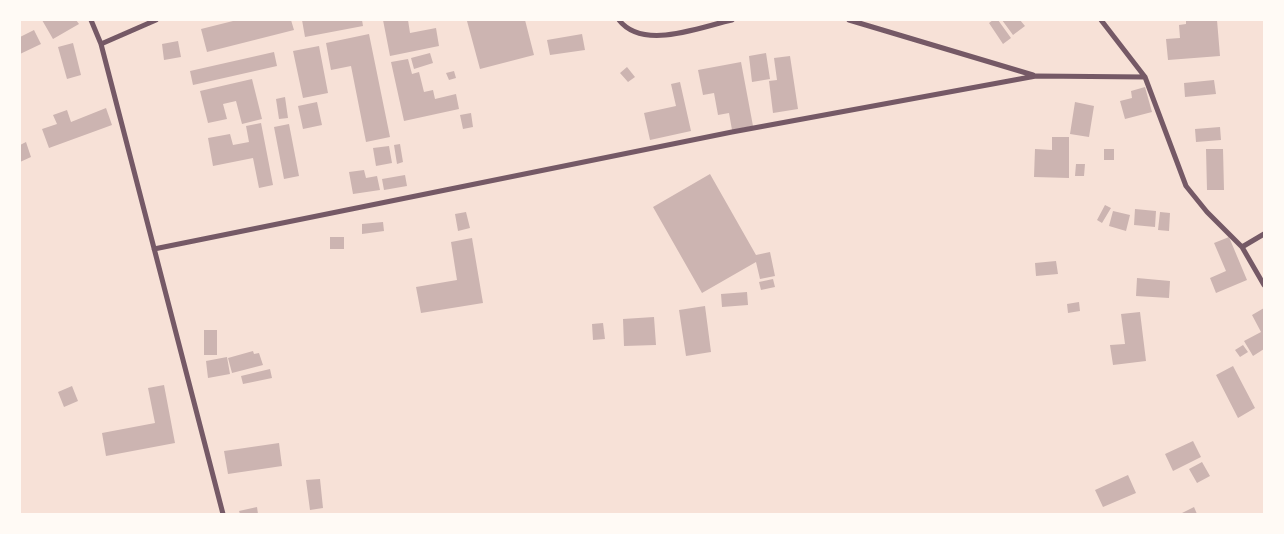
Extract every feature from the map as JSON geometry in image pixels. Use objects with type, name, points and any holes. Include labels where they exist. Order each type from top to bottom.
[{"type":"street","points":[[90,20],[101,44],[223,514]]},
{"type":"street","points":[[101,44],[156,20]]},
{"type":"street","points":[[619,20],[634,33],[655,35],[690,32],[732,20]]},
{"type":"street","points":[[849,20],[1036,76]]},
{"type":"street","points":[[1101,20],[1145,77],[1186,186],[1207,212],[1242,247],[1264,285]]},
{"type":"street","points":[[154,249],[722,134],[1036,76],[1145,77]]},
{"type":"street","points":[[1242,247],[1264,234]]},
{"type":"building","points":[[42,20],[76,20],[79,24],[53,39]]},
{"type":"building","points":[[237,20],[291,20],[294,30],[207,52],[201,29]]},
{"type":"building","points":[[302,20],[362,20],[363,26],[305,37]]},
{"type":"building","points":[[383,20],[408,20],[410,33],[436,28],[439,46],[390,56]]},
{"type":"building","points":[[525,20],[534,55],[480,69],[467,21]]},
{"type":"building","points":[[993,20],[998,20],[1011,38],[1003,44],[989,23]]},
{"type":"building","points":[[1002,20],[1020,20],[1025,26],[1013,35]]},
{"type":"building","points":[[1186,20],[1217,20],[1220,56],[1168,60],[1166,39],[1180,38],[1179,25],[1186,24]]},
{"type":"building","points":[[34,30],[41,44],[20,54],[20,37]]},
{"type":"building","points":[[369,34],[390,137],[366,142],[351,66],[331,70],[326,43]]},
{"type":"building","points":[[582,34],[585,50],[550,55],[547,40]]},
{"type":"building","points":[[178,41],[181,57],[164,60],[162,44]]},
{"type":"building","points":[[73,43],[81,75],[67,79],[58,47]]},
{"type":"building","points":[[319,46],[328,93],[303,98],[293,51]]},
{"type":"building","points":[[274,52],[277,66],[193,85],[190,71]]},
{"type":"building","points":[[430,53],[433,63],[414,69],[411,58]]},
{"type":"building","points":[[766,53],[770,79],[752,82],[749,56]]},
{"type":"building","points":[[790,56],[798,109],[773,113],[769,81],[777,80],[774,58]]},
{"type":"building","points":[[408,59],[412,74],[419,72],[424,92],[433,90],[435,99],[456,94],[459,109],[404,121],[391,62]]},
{"type":"building","points":[[741,62],[753,126],[732,130],[729,113],[718,115],[714,93],[703,95],[698,70]]},
{"type":"building","points":[[627,67],[635,77],[628,82],[620,73]]},
{"type":"building","points":[[454,71],[456,78],[449,80],[446,73]]},
{"type":"building","points":[[252,79],[262,119],[242,124],[236,101],[223,104],[227,119],[208,123],[200,91]]},
{"type":"building","points":[[1214,80],[1216,94],[1185,97],[1184,83]]},
{"type":"building","points":[[680,82],[691,131],[650,140],[644,113],[676,106],[671,84]]},
{"type":"building","points":[[1145,87],[1152,112],[1125,119],[1120,101],[1132,98],[1131,91]]},
{"type":"building","points":[[285,97],[288,118],[279,119],[276,99]]},
{"type":"building","points":[[317,102],[322,125],[303,129],[298,106]]},
{"type":"building","points":[[1075,102],[1094,106],[1089,137],[1070,134]]},
{"type":"building","points":[[106,108],[112,125],[49,148],[42,129],[57,124],[53,115],[67,110],[71,122]]},
{"type":"building","points":[[471,113],[473,127],[463,129],[460,115]]},
{"type":"building","points":[[261,123],[273,185],[259,188],[253,158],[213,166],[208,138],[230,134],[233,145],[249,142],[246,126]]},
{"type":"building","points":[[289,124],[299,176],[284,179],[274,127]]},
{"type":"building","points":[[1220,127],[1221,140],[1196,142],[1195,129]]},
{"type":"building","points":[[1052,137],[1069,137],[1069,178],[1034,177],[1035,149],[1052,150]]},
{"type":"building","points":[[26,142],[31,157],[20,162],[20,145]]},
{"type":"building","points":[[400,144],[403,162],[397,164],[394,145]]},
{"type":"building","points":[[389,146],[392,163],[376,166],[373,148]]},
{"type":"building","points":[[1104,149],[1114,149],[1114,160],[1104,160]]},
{"type":"building","points":[[1206,149],[1223,149],[1224,190],[1207,190]]},
{"type":"building","points":[[1076,164],[1085,164],[1084,176],[1075,176]]},
{"type":"building","points":[[364,170],[366,178],[377,176],[380,190],[353,194],[349,172]]},
{"type":"building","points":[[710,174],[756,255],[770,252],[775,276],[760,279],[756,262],[702,293],[653,207]]},
{"type":"building","points":[[405,175],[407,186],[384,190],[382,179]]},
{"type":"building","points":[[1105,205],[1111,208],[1102,223],[1097,220]]},
{"type":"building","points":[[1135,209],[1156,211],[1155,227],[1134,225]]},
{"type":"building","points":[[1113,211],[1130,215],[1126,231],[1109,226]]},
{"type":"building","points":[[466,212],[470,228],[458,231],[455,214]]},
{"type":"building","points":[[1160,212],[1170,213],[1169,231],[1158,230]]},
{"type":"building","points":[[383,222],[384,231],[362,234],[362,224]]},
{"type":"building","points":[[330,237],[344,237],[344,249],[330,249]]},
{"type":"building","points":[[1229,237],[1247,280],[1216,293],[1210,278],[1226,271],[1214,243]]},
{"type":"building","points":[[472,238],[483,303],[421,313],[416,287],[457,280],[451,242]]},
{"type":"building","points":[[1056,261],[1058,274],[1036,276],[1035,263]]},
{"type":"building","points":[[1137,278],[1170,281],[1169,298],[1136,296]]},
{"type":"building","points":[[773,279],[775,287],[761,290],[759,282]]},
{"type":"building","points":[[747,292],[748,305],[722,307],[721,294]]},
{"type":"building","points":[[1079,302],[1080,311],[1068,313],[1067,304]]},
{"type":"building","points":[[705,306],[711,352],[686,356],[679,310]]},
{"type":"building","points":[[1264,308],[1264,349],[1253,356],[1244,341],[1261,332],[1252,315]]},
{"type":"building","points":[[1140,312],[1146,361],[1113,365],[1110,345],[1125,344],[1121,314]]},
{"type":"building","points":[[654,317],[656,345],[624,346],[623,319]]},
{"type":"building","points":[[603,323],[605,339],[593,340],[592,324]]},
{"type":"building","points":[[204,330],[217,330],[217,355],[204,355]]},
{"type":"building","points":[[1243,345],[1248,352],[1240,357],[1235,350]]},
{"type":"building","points":[[253,351],[254,354],[259,353],[263,365],[232,373],[228,358]]},
{"type":"building","points":[[227,357],[230,374],[208,378],[206,361]]},
{"type":"building","points":[[1233,366],[1255,408],[1238,418],[1216,375]]},
{"type":"building","points":[[270,369],[272,378],[243,384],[241,376]]},
{"type":"building","points":[[164,385],[175,443],[106,456],[102,433],[155,423],[148,388]]},
{"type":"building","points":[[72,386],[78,401],[64,407],[58,392]]},
{"type":"building","points":[[1193,441],[1201,457],[1173,471],[1165,454]]},
{"type":"building","points":[[279,443],[282,466],[228,474],[224,451]]},
{"type":"building","points":[[1202,462],[1210,476],[1197,483],[1189,469]]},
{"type":"building","points":[[1128,475],[1136,493],[1103,507],[1095,490]]},
{"type":"building","points":[[320,479],[323,508],[310,510],[306,480]]},
{"type":"building","points":[[257,507],[258,514],[240,514],[239,511]]},
{"type":"building","points":[[1194,507],[1197,514],[1180,514]]}]
